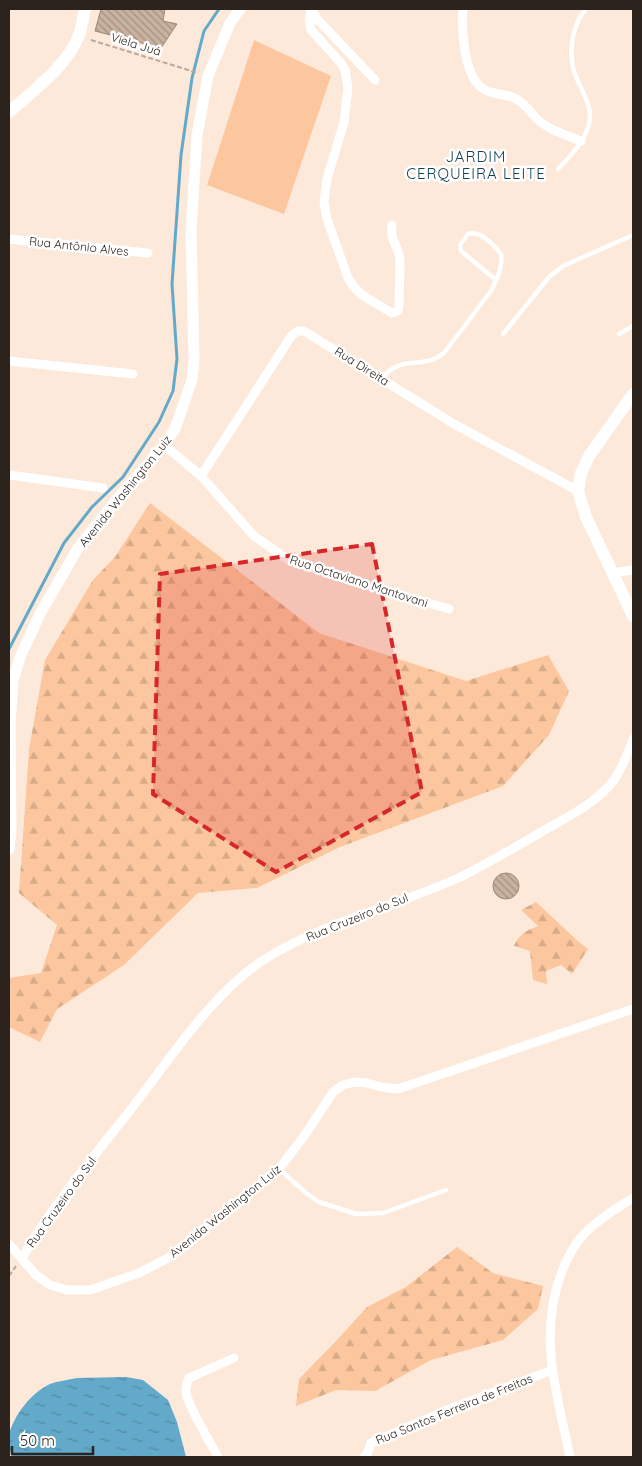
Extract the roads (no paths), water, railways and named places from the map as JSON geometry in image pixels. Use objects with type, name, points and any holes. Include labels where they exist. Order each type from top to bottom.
[{"type":"main road","points":[[9,112],[42,83],[67,57],[79,36],[85,9]]},
{"type":"main road","points":[[633,394],[589,456],[580,473],[578,490],[586,517],[633,616]]},
{"type":"street","name":"Avenida Washington Luiz","points":[[9,848],[11,830],[10,725],[13,681],[20,657],[41,612],[78,548],[164,445],[175,429],[192,380],[194,360],[191,230],[200,116],[208,76],[230,24],[240,9]]},
{"type":"street","points":[[463,9],[463,41],[468,62],[477,82],[482,88],[517,99],[547,126],[581,141]]},
{"type":"street","points":[[310,10],[375,80]]},
{"type":"street","points":[[310,10],[311,30],[341,63],[345,70],[348,88],[344,122],[327,179],[324,202],[327,219],[348,278],[354,287],[362,295],[392,313],[398,311],[399,306],[400,261],[400,254],[392,240],[392,225]]},
{"type":"street","name":"Rua Antônio Alves","points":[[9,239],[148,253]]},
{"type":"street","name":"Rua Direita","points":[[201,476],[292,335],[304,330],[454,424],[578,490]]},
{"type":"street","points":[[9,361],[133,374]]},
{"type":"street","name":"Rua Octaviano Mantovani","points":[[164,445],[201,476],[254,536],[290,561],[449,609]]},
{"type":"street","points":[[9,475],[103,488]]},
{"type":"street","points":[[612,573],[633,570]]},
{"type":"street","name":"Rua Cruzeiro do Sul","points":[[22,1258],[42,1224],[203,1017],[238,979],[264,960],[292,945],[335,924],[456,879],[570,816],[600,796],[613,781],[621,768],[633,739]]},
{"type":"street","name":"Avenida Washington Luíz","points":[[22,1258],[36,1275],[50,1285],[67,1290],[90,1290],[115,1282],[168,1258],[279,1169],[307,1132],[333,1092],[343,1085],[354,1082],[367,1083],[381,1088],[398,1089],[633,1009]]},
{"type":"street","points":[[570,1457],[552,1370],[549,1341],[550,1316],[555,1290],[567,1259],[584,1234],[607,1215],[633,1198]]},
{"type":"street","points":[[9,1244],[22,1258]]},
{"type":"street","points":[[218,1457],[192,1406],[186,1392],[186,1386],[189,1378],[234,1358]]},
{"type":"street","name":"Rua Santos Ferreira de Freitas","points":[[364,1457],[368,1452],[370,1443],[455,1407],[552,1370]]},
{"type":"lane","points":[[558,169],[571,156],[581,141],[589,122],[590,113],[573,67],[572,49],[574,30],[580,16],[586,9]]},
{"type":"lane","points":[[382,378],[389,370],[402,363],[426,362],[444,353],[477,311],[496,280],[501,271],[501,254],[480,236],[474,233],[468,234],[460,245],[461,251],[496,280]]},
{"type":"lane","points":[[503,334],[549,277],[563,266],[633,235]]},
{"type":"lane","points":[[619,334],[633,326]]},
{"type":"lane","points":[[279,1169],[319,1202],[356,1214],[383,1214],[446,1190]]},
{"type":"water","points":[[126,1377],[143,1380],[168,1400],[177,1422],[186,1457],[12,1457],[9,1434],[15,1419],[25,1405],[36,1393],[50,1384],[77,1378]]},
{"type":"waterway","points":[[9,649],[64,543],[92,507],[123,477],[159,422],[173,391],[177,359],[172,284],[181,155],[192,78],[204,31],[219,9]]},
{"type":"district","name":"JARDIM CERQUEIRA LEITE","points":[[476,164]]}]
